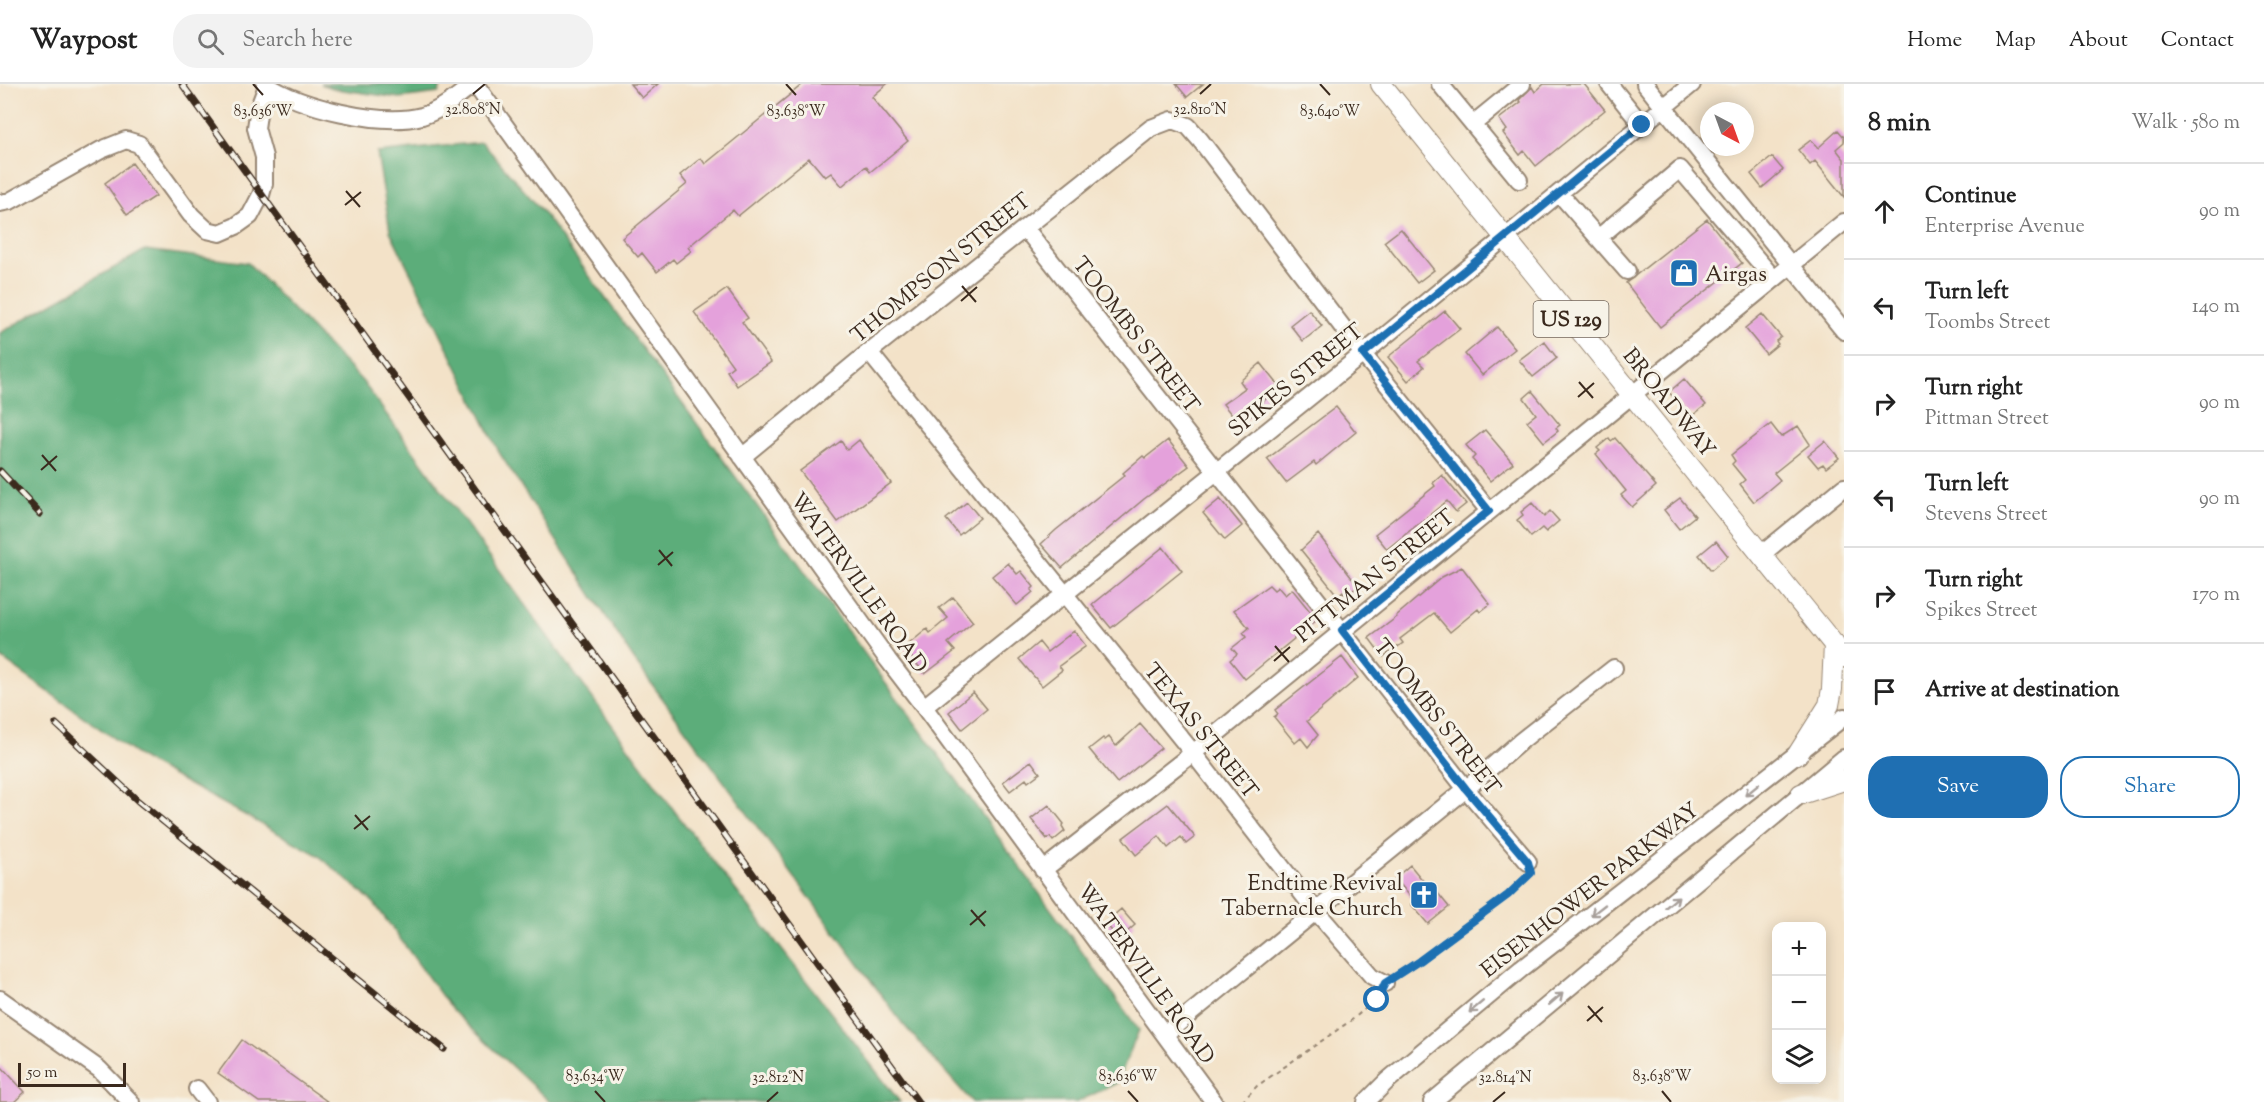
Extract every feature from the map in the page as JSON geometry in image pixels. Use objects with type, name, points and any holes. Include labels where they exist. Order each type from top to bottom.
[{"type":"main road","name":"BROADWAY","points":[[1383,85],[1762,554]]},
{"type":"main road","name":"US 129","points":[[1762,554],[1841,650]]},
{"type":"main road","points":[[1798,754],[1829,705],[1841,650]]},
{"type":"main road","points":[[1802,794],[1844,780]]},
{"type":"street","points":[[0,203],[10,201],[101,150],[126,140],[139,144],[191,215],[207,230],[219,233],[236,226],[250,216],[261,195],[264,184],[264,157],[256,128],[259,107],[266,85],[282,94],[320,107],[369,118],[396,120],[435,111],[450,103],[474,84]]},
{"type":"street","name":"WATERVILLE ROAD","points":[[474,84],[888,660],[1214,1102]]},
{"type":"street","points":[[1440,84],[1519,180]]},
{"type":"street","points":[[1473,124],[1522,84]]},
{"type":"street","points":[[1609,84],[1642,125]]},
{"type":"street","points":[[1645,84],[1844,331]]},
{"type":"street","name":"SPIKES STREET","points":[[924,707],[1363,354],[1692,84]]},
{"type":"street","name":"THOMPSON STREET","points":[[742,457],[869,352],[1151,128],[1172,120],[1188,126],[1201,141],[1363,354]]},
{"type":"street","points":[[1598,238],[1680,169],[1774,279]]},
{"type":"street","points":[[1559,193],[1627,271]]},
{"type":"street","name":"PITTMAN STREET","points":[[1043,870],[1192,753],[1844,222]]},
{"type":"street","name":"TOOMBS STREET","points":[[1025,228],[1466,789],[1528,862]]},
{"type":"street","name":"TEXAS STREET","points":[[869,352],[1192,753],[1316,911],[1372,976],[1385,983]]},
{"type":"street","points":[[1363,354],[1489,511]]},
{"type":"street","points":[[1762,554],[1844,487]]},
{"type":"street","points":[[1165,1034],[1466,789],[1521,741],[1614,669]]},
{"type":"street","name":"EISENHOWER PARKWAY","points":[[1366,1102],[1387,1081],[1521,969],[1844,717]]},
{"type":"street","points":[[1432,1102],[1844,758]]},
{"type":"street","points":[[0,999],[99,1069],[131,1102]]},
{"type":"path","points":[[1242,1102],[1257,1086],[1377,1000],[1385,983],[1419,961],[1508,895],[1531,873],[1528,862]]},
{"type":"green space","points":[[321,84],[441,84],[439,93],[399,98],[336,89]]},
{"type":"green space","points":[[482,142],[542,211],[1139,1030],[1117,1083],[1077,1102],[972,1102],[902,1023],[637,664],[500,454],[390,231],[377,153]]},
{"type":"green space","points":[[145,250],[248,263],[363,382],[676,813],[900,1102],[550,1102],[452,1010],[374,903],[318,855],[144,760],[0,657],[0,333]]},
{"type":"building","points":[[630,84],[658,84],[642,98]]},
{"type":"building","points":[[803,84],[887,84],[872,97],[908,141],[870,172],[866,166],[842,186],[831,173],[825,177],[809,158],[738,216],[733,210],[688,247],[691,251],[676,263],[673,259],[657,272],[642,253],[638,257],[622,238],[687,184],[680,175],[701,158],[705,164]]},
{"type":"building","points":[[1176,84],[1203,84],[1187,97]]},
{"type":"building","points":[[1544,84],[1584,84],[1605,110],[1536,166],[1524,151],[1520,155],[1503,133],[1507,130],[1499,119],[1521,102],[1519,100],[1532,87],[1535,92]]},
{"type":"building","points":[[1838,130],[1844,137],[1844,142],[1836,149],[1844,159],[1844,197],[1815,161],[1810,165],[1798,150],[1811,140],[1818,148]]},
{"type":"building","points":[[1772,157],[1783,170],[1762,188],[1751,174]]},
{"type":"building","points":[[132,163],[156,196],[127,215],[105,183]]},
{"type":"building","name":"Airgas","points":[[1707,219],[1742,263],[1660,327],[1626,283]]},
{"type":"building","points":[[1401,229],[1434,270],[1417,283],[1384,242]]},
{"type":"building","points":[[727,289],[748,318],[742,322],[771,362],[737,386],[727,371],[733,366],[694,312]]},
{"type":"building","points":[[1309,310],[1322,326],[1303,341],[1290,325]]},
{"type":"building","points":[[1445,311],[1460,329],[1418,361],[1424,367],[1408,381],[1388,357]]},
{"type":"building","points":[[1762,314],[1781,337],[1776,341],[1778,344],[1766,354],[1745,328]]},
{"type":"building","points":[[1497,327],[1515,349],[1482,375],[1465,354]]},
{"type":"building","points":[[1544,341],[1557,358],[1533,377],[1519,360]]},
{"type":"building","points":[[1261,363],[1280,387],[1254,409],[1256,412],[1239,424],[1223,404],[1245,388],[1240,381]]},
{"type":"building","points":[[1684,379],[1706,405],[1693,415],[1690,412],[1687,414],[1669,392]]},
{"type":"building","points":[[1532,391],[1560,425],[1556,428],[1558,431],[1544,442],[1527,421],[1536,414],[1524,398]]},
{"type":"building","points":[[1336,407],[1356,432],[1316,465],[1314,462],[1286,483],[1267,459]]},
{"type":"building","points":[[1771,424],[1781,437],[1798,426],[1810,444],[1774,473],[1780,480],[1754,502],[1740,484],[1745,480],[1732,464],[1735,461],[1731,455]]},
{"type":"building","points":[[1485,430],[1513,463],[1490,481],[1472,459],[1475,456],[1466,445]]},
{"type":"building","points":[[1609,438],[1611,441],[1615,438],[1656,486],[1632,507],[1621,495],[1626,491],[1596,454],[1600,451],[1597,448]]},
{"type":"building","points":[[859,440],[891,483],[838,522],[800,471],[841,441],[847,450]]},
{"type":"building","points":[[1168,440],[1189,466],[1144,499],[1062,568],[1041,544],[1125,475],[1123,473],[1143,456],[1145,458]]},
{"type":"building","points":[[1825,441],[1839,458],[1826,468],[1823,464],[1818,467],[1808,455]]},
{"type":"building","points":[[1442,475],[1466,504],[1456,512],[1447,501],[1387,549],[1375,534],[1435,486],[1433,483]]},
{"type":"building","points":[[1680,498],[1695,516],[1679,529],[1664,510]]},
{"type":"building","points":[[1220,499],[1242,526],[1225,540],[1203,513]]},
{"type":"building","points":[[967,502],[980,518],[959,535],[946,519]]},
{"type":"building","points":[[1532,503],[1544,517],[1550,511],[1559,521],[1546,532],[1542,528],[1531,537],[1517,520],[1523,515],[1521,512]]},
{"type":"building","points":[[1318,534],[1358,586],[1346,596],[1343,592],[1338,596],[1301,550]]},
{"type":"building","points":[[1716,541],[1728,556],[1711,570],[1699,555]]},
{"type":"building","points":[[1163,547],[1182,571],[1111,628],[1092,605]]},
{"type":"building","points":[[1008,563],[1017,574],[1021,571],[1034,587],[1031,590],[1033,592],[1017,605],[992,576]]},
{"type":"building","points":[[1462,567],[1490,604],[1480,612],[1478,609],[1450,632],[1434,613],[1400,639],[1403,643],[1383,657],[1369,638],[1397,617],[1442,577]]},
{"type":"building","points":[[1269,585],[1274,590],[1278,587],[1285,595],[1292,589],[1317,620],[1245,679],[1230,660],[1237,654],[1232,648],[1246,637],[1243,633],[1249,628],[1234,610]]},
{"type":"building","points":[[953,597],[973,622],[948,643],[955,651],[925,674],[904,648],[927,629],[930,633],[948,618],[939,608]]},
{"type":"building","points":[[1074,631],[1086,646],[1059,666],[1062,670],[1042,686],[1019,659],[1039,642],[1047,652]]},
{"type":"building","points":[[1342,657],[1358,678],[1307,721],[1318,735],[1308,747],[1301,738],[1295,743],[1274,717],[1278,714],[1275,710]]},
{"type":"building","points":[[973,692],[987,709],[962,729],[949,712]]},
{"type":"building","points":[[1140,724],[1161,748],[1117,783],[1089,749],[1103,738],[1105,740],[1109,737],[1116,746]]},
{"type":"building","points":[[1031,761],[1040,773],[1028,782],[1026,779],[1010,791],[1003,782]]},
{"type":"building","points":[[1168,804],[1195,837],[1186,844],[1181,837],[1168,848],[1159,836],[1136,855],[1123,838]]},
{"type":"building","points":[[1049,805],[1064,824],[1062,826],[1065,831],[1053,841],[1050,837],[1047,839],[1031,819]]},
{"type":"building","name":"Endtime Revival Tabernacle Church","points":[[1410,865],[1429,888],[1432,886],[1449,907],[1428,924],[1411,904],[1414,901],[1395,878]]},
{"type":"building","points":[[1121,909],[1135,925],[1119,939],[1105,923]]},
{"type":"building","points":[[242,1040],[328,1102],[259,1102],[218,1073]]},
{"type":"building","points":[[0,1065],[25,1092],[14,1102],[0,1102]]},
{"type":"railway","points":[[182,84],[918,1102]]},
{"type":"railway","points":[[0,471],[40,514]]},
{"type":"railway","points":[[56,724],[138,801],[444,1049]]},
{"type":"place","name":"Airgas","points":[[1684,273]]},
{"type":"place","name":"Endtime Revival Tabernacle Church","points":[[1424,895]]},
{"type":"route","points":[[1377,1000],[1385,983],[1419,961],[1508,895],[1531,873],[1528,862],[1466,789],[1342,630],[1489,511],[1363,354],[1642,125]]}]
